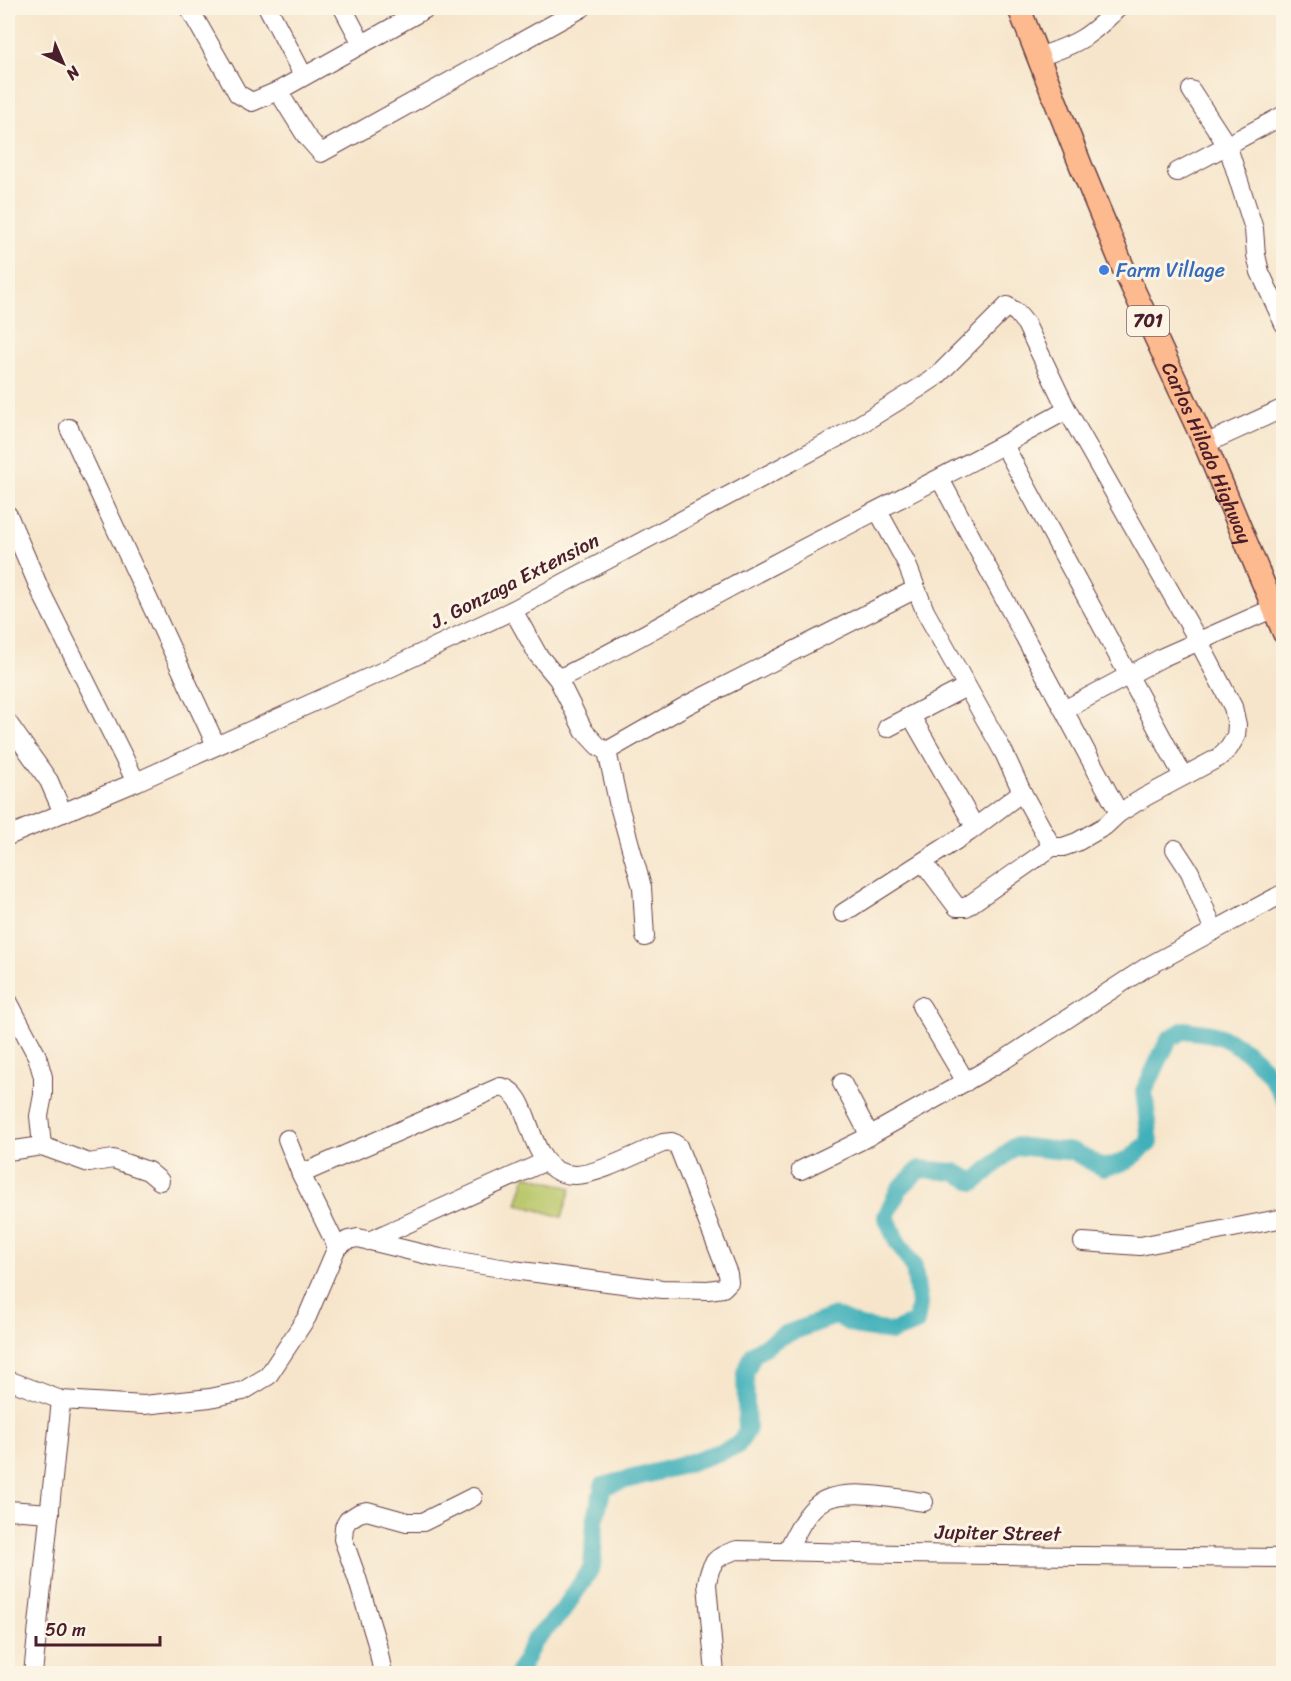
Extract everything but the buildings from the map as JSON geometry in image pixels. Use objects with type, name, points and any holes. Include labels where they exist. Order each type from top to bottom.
[{"type":"main road","name":"Carlos Hilado Highway","points":[[1019,8],[1122,265],[1205,444],[1284,633]]},
{"type":"street","points":[[189,8],[241,97],[252,102],[278,91],[422,9]]},
{"type":"street","points":[[268,8],[303,75]]},
{"type":"street","points":[[343,8],[362,44]]},
{"type":"street","points":[[1038,57],[1070,46],[1087,37],[1118,8]]},
{"type":"street","points":[[278,91],[306,136],[321,153],[574,9]]},
{"type":"street","points":[[1191,90],[1228,147],[1254,229],[1260,272],[1284,324]]},
{"type":"street","points":[[1177,172],[1228,147],[1284,115]]},
{"type":"street","name":"J. Gonzaga Extension","points":[[8,836],[136,782],[513,610],[846,433],[912,393],[937,376],[1007,306],[1026,324],[1067,410]]},
{"type":"street","points":[[1205,444],[1284,408]]},
{"type":"street","points":[[558,679],[600,659],[722,591],[1004,446],[1067,410],[1199,642],[1236,714],[1236,736],[1218,758],[1119,813],[1105,826],[1077,842],[1063,847],[1052,847],[966,907],[960,908],[923,862]]},
{"type":"street","points":[[69,428],[216,745]]},
{"type":"street","points":[[1004,446],[1183,776]]},
{"type":"street","points":[[940,479],[1119,813]]},
{"type":"street","points":[[878,511],[906,562],[925,611],[1004,753],[1052,847]]},
{"type":"street","points":[[8,515],[41,592],[136,782]]},
{"type":"street","points":[[607,751],[689,704],[916,589]]},
{"type":"street","points":[[1064,710],[1163,657],[1274,608]]},
{"type":"street","points":[[513,610],[538,655],[558,679],[584,731],[598,746],[607,751],[619,806],[642,887],[645,937]]},
{"type":"street","points":[[887,728],[966,687]]},
{"type":"street","points":[[911,716],[975,827]]},
{"type":"street","points":[[8,723],[49,781],[63,813]]},
{"type":"street","points":[[843,914],[975,827],[1022,792]]},
{"type":"street","points":[[1175,849],[1190,872],[1214,932]]},
{"type":"street","points":[[801,1170],[870,1136],[966,1082],[1012,1055],[1145,968],[1284,893]]},
{"type":"street","points":[[8,1001],[37,1056],[43,1077],[44,1095],[39,1116],[42,1146]]},
{"type":"street","points":[[921,1006],[966,1082]]},
{"type":"street","points":[[842,1083],[870,1136]]},
{"type":"street","points":[[8,1380],[62,1400],[144,1405],[210,1398],[243,1391],[268,1376],[307,1317],[337,1247],[348,1240],[358,1238],[440,1258],[662,1289],[708,1290],[723,1288],[729,1282],[728,1274],[678,1146],[672,1142],[663,1143],[589,1173],[565,1174],[544,1162],[517,1096],[508,1088],[500,1087],[301,1174]]},
{"type":"street","points":[[287,1139],[301,1174],[337,1247]]},
{"type":"street","points":[[8,1151],[42,1146],[89,1163],[113,1160],[148,1171],[160,1181]]},
{"type":"street","points":[[369,1241],[544,1162]]},
{"type":"street","points":[[1083,1242],[1140,1246],[1284,1218]]},
{"type":"street","points":[[33,1674],[62,1400]]},
{"type":"street","points":[[787,1551],[804,1520],[819,1504],[840,1495],[877,1496],[924,1502]]},
{"type":"street","points":[[383,1674],[377,1644],[343,1539],[344,1527],[348,1520],[367,1511],[407,1522],[423,1522],[473,1497]]},
{"type":"street","points":[[8,1510],[50,1513]]},
{"type":"street","name":"Jupiter Street","points":[[715,1674],[707,1584],[709,1570],[714,1560],[737,1550],[1284,1558]]},
{"type":"green space","points":[[526,1175],[571,1188],[562,1217],[517,1204]]},
{"type":"waterway","points":[[518,1674],[534,1641],[562,1612],[592,1567],[595,1521],[603,1486],[679,1466],[737,1446],[747,1431],[745,1373],[754,1353],[783,1335],[835,1316],[860,1327],[892,1332],[916,1323],[919,1304],[914,1267],[896,1240],[886,1216],[899,1189],[920,1169],[954,1172],[975,1182],[1015,1146],[1074,1152],[1103,1168],[1127,1161],[1150,1142],[1144,1091],[1169,1039],[1184,1030],[1217,1035],[1242,1048],[1266,1071],[1284,1099]]},
{"type":"place","name":"Farm Village","points":[[1104,270]]}]
